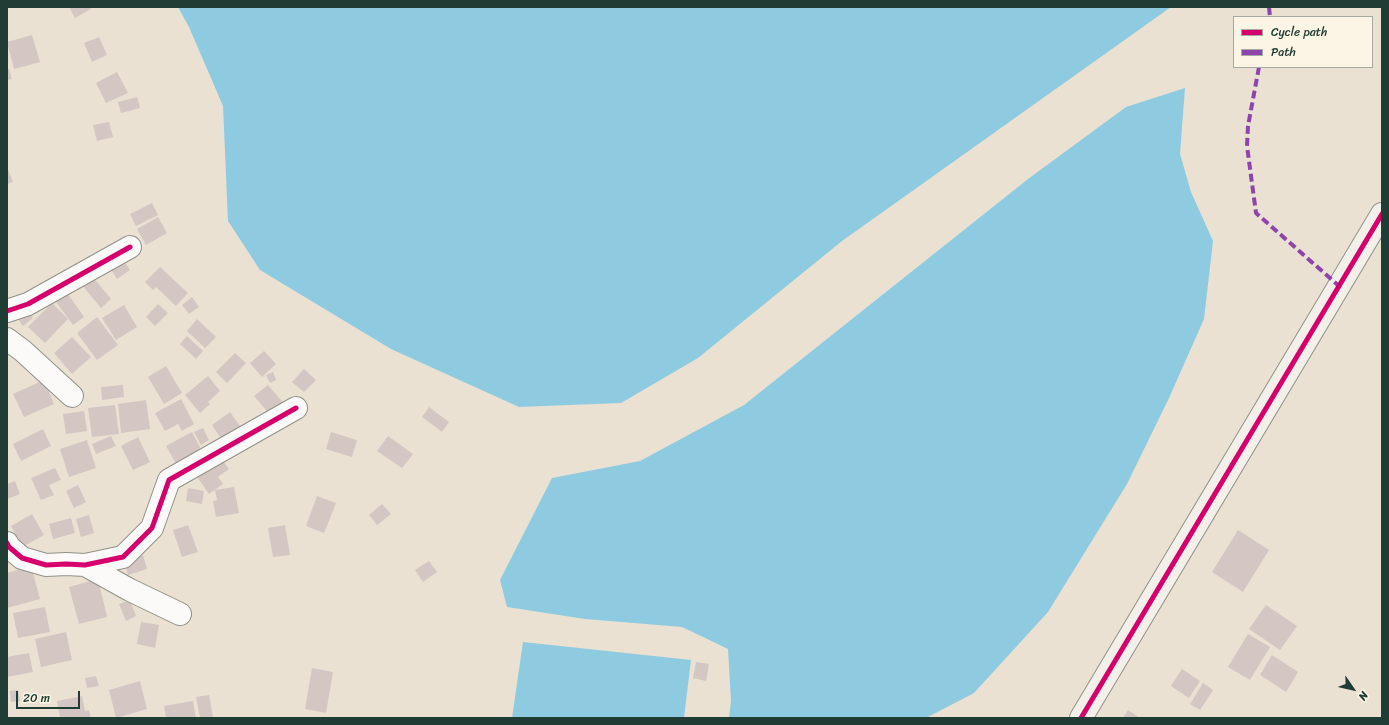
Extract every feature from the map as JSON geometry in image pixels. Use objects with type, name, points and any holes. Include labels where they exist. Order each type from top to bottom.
[{"type":"street","points":[[1081,718],[1382,214]]},
{"type":"street","points":[[7,311],[28,304],[130,247]]},
{"type":"street","points":[[7,339],[23,351],[72,396]]},
{"type":"street","points":[[7,543],[9,547],[22,558],[46,565],[85,565],[123,557],[152,528],[169,480],[296,408]]},
{"type":"street","points":[[85,565],[130,590],[180,614]]},
{"type":"water","points":[[178,7],[1171,7],[842,241],[698,358],[621,403],[519,407],[391,349],[260,270],[228,221],[223,106],[189,27]]},
{"type":"water","points":[[1185,88],[1180,154],[1191,192],[1213,241],[1204,319],[1169,398],[1127,484],[1048,612],[974,693],[926,718],[729,718],[731,701],[728,649],[682,627],[585,619],[507,607],[500,580],[552,478],[640,461],[744,405],[1028,179],[1126,107]]},
{"type":"water","points":[[523,642],[691,660],[684,718],[512,718]]},
{"type":"building","points":[[69,7],[90,7],[91,9],[75,18]]},
{"type":"building","points":[[32,35],[40,62],[14,69],[7,42]]},
{"type":"building","points":[[99,37],[107,55],[92,62],[84,43]]},
{"type":"building","points":[[7,69],[9,69],[12,79],[7,80]]},
{"type":"building","points":[[117,72],[128,93],[106,103],[96,83]]},
{"type":"building","points":[[137,97],[140,108],[121,113],[118,102]]},
{"type":"building","points":[[109,122],[113,137],[97,141],[93,125]]},
{"type":"building","points":[[7,167],[13,182],[7,184]]},
{"type":"building","points":[[152,203],[158,215],[136,226],[130,214]]},
{"type":"building","points":[[158,217],[167,233],[146,245],[137,229]]},
{"type":"building","points":[[120,255],[130,270],[117,279],[107,263]]},
{"type":"building","points":[[160,267],[188,293],[176,306],[156,287],[153,290],[145,282]]},
{"type":"building","points":[[92,276],[111,299],[101,308],[82,285]]},
{"type":"building","points":[[66,291],[84,317],[73,325],[54,299]]},
{"type":"building","points":[[192,297],[199,307],[189,314],[182,305]]},
{"type":"building","points":[[52,303],[68,319],[45,343],[28,327]]},
{"type":"building","points":[[158,304],[168,313],[155,326],[146,317]]},
{"type":"building","points":[[124,305],[137,327],[116,340],[102,318]]},
{"type":"building","points":[[27,310],[33,318],[23,326],[17,318]]},
{"type":"building","points":[[97,317],[118,345],[97,360],[77,333]]},
{"type":"building","points":[[197,319],[216,337],[205,348],[187,331]]},
{"type":"building","points":[[187,336],[203,351],[196,359],[180,344]]},
{"type":"building","points":[[72,337],[91,357],[72,374],[54,353]]},
{"type":"building","points":[[264,351],[276,364],[262,377],[250,363]]},
{"type":"building","points":[[235,353],[246,363],[227,383],[216,372]]},
{"type":"building","points":[[166,366],[182,393],[164,404],[148,377]]},
{"type":"building","points":[[304,369],[316,380],[304,392],[292,382]]},
{"type":"building","points":[[273,372],[276,380],[270,383],[266,375]]},
{"type":"building","points":[[208,376],[220,391],[208,402],[210,404],[200,413],[185,395]]},
{"type":"building","points":[[44,380],[54,404],[24,417],[13,394]]},
{"type":"building","points":[[123,385],[124,397],[102,400],[101,387]]},
{"type":"building","points":[[268,385],[286,406],[272,417],[254,396]]},
{"type":"building","points":[[181,399],[194,424],[182,431],[178,424],[165,431],[155,413]]},
{"type":"building","points":[[146,400],[150,429],[121,433],[118,404]]},
{"type":"building","points":[[115,405],[119,434],[92,437],[88,408]]},
{"type":"building","points":[[429,407],[449,422],[442,432],[422,417]]},
{"type":"building","points":[[84,411],[87,431],[66,434],[63,414]]},
{"type":"building","points":[[230,412],[243,430],[224,443],[212,425]]},
{"type":"building","points":[[203,428],[209,440],[201,445],[194,432]]},
{"type":"building","points":[[43,429],[51,446],[21,461],[13,444]]},
{"type":"building","points":[[192,432],[203,453],[179,469],[166,446]]},
{"type":"building","points":[[331,432],[357,440],[352,457],[326,449]]},
{"type":"building","points":[[111,436],[116,446],[96,454],[92,444]]},
{"type":"building","points":[[388,436],[413,454],[402,468],[377,451]]},
{"type":"building","points":[[138,437],[150,462],[133,470],[121,446]]},
{"type":"building","points":[[87,440],[96,468],[69,477],[60,449]]},
{"type":"building","points":[[220,457],[229,469],[218,477],[223,484],[209,494],[195,474]]},
{"type":"building","points":[[55,468],[61,480],[49,485],[54,495],[41,500],[31,478]]},
{"type":"building","points":[[15,481],[20,494],[7,499],[7,484]]},
{"type":"building","points":[[78,485],[86,502],[74,508],[66,491]]},
{"type":"building","points":[[234,487],[239,513],[216,517],[213,501],[217,500],[215,490]]},
{"type":"building","points":[[188,488],[204,491],[202,504],[186,501]]},
{"type":"building","points":[[317,496],[336,503],[324,533],[306,526]]},
{"type":"building","points":[[382,504],[391,514],[377,525],[369,515]]},
{"type":"building","points":[[32,514],[44,535],[22,547],[11,526]]},
{"type":"building","points":[[89,515],[94,533],[81,537],[76,519]]},
{"type":"building","points":[[71,518],[75,533],[53,539],[49,524]]},
{"type":"building","points":[[188,525],[198,552],[182,557],[173,530]]},
{"type":"building","points":[[285,525],[290,555],[273,557],[268,528]]},
{"type":"building","points":[[1238,530],[1269,550],[1243,592],[1212,572]]},
{"type":"building","points":[[143,555],[147,569],[128,575],[124,561]]},
{"type":"building","points":[[429,561],[437,572],[423,582],[415,570]]},
{"type":"building","points":[[31,566],[40,599],[7,608],[7,573]]},
{"type":"building","points":[[98,579],[107,617],[79,624],[69,587]]},
{"type":"building","points":[[130,600],[136,616],[126,621],[119,604]]},
{"type":"building","points":[[1266,605],[1297,626],[1280,650],[1249,629]]},
{"type":"building","points":[[45,607],[50,632],[18,638],[13,613]]},
{"type":"building","points":[[141,622],[159,625],[155,648],[137,644]]},
{"type":"building","points":[[66,632],[72,660],[41,667],[35,639]]},
{"type":"building","points":[[1248,634],[1270,647],[1250,680],[1228,667]]},
{"type":"building","points":[[29,653],[33,672],[7,677],[7,657]]},
{"type":"building","points":[[1272,655],[1298,672],[1286,692],[1260,675]]},
{"type":"building","points":[[696,662],[709,664],[706,681],[693,678]]},
{"type":"building","points":[[312,668],[333,672],[326,713],[305,709]]},
{"type":"building","points":[[1182,669],[1200,681],[1189,698],[1171,686]]},
{"type":"building","points":[[96,676],[99,686],[87,688],[85,678]]},
{"type":"building","points":[[140,681],[147,709],[116,718],[109,690]]},
{"type":"building","points":[[1203,683],[1213,690],[1200,710],[1190,704]]},
{"type":"building","points":[[18,690],[20,701],[11,702],[10,691]]},
{"type":"building","points":[[209,695],[213,717],[200,718],[196,697]]},
{"type":"building","points":[[82,696],[85,711],[89,710],[91,718],[60,718],[57,701]]},
{"type":"building","points":[[193,701],[196,718],[166,718],[164,706]]},
{"type":"building","points":[[1128,710],[1140,718],[1123,718]]},
{"type":"marked path","points":[[1269,7],[1270,16]]},
{"type":"marked path","points":[[1259,68],[1248,126],[1247,146],[1256,213],[1339,286]]},
{"type":"cycle path","points":[[1081,718],[1382,214]]},
{"type":"cycle path","points":[[7,311],[28,304],[130,247]]},
{"type":"cycle path","points":[[7,543],[9,547],[22,558],[46,565],[85,565],[123,557],[152,528],[169,480],[296,408]]}]
